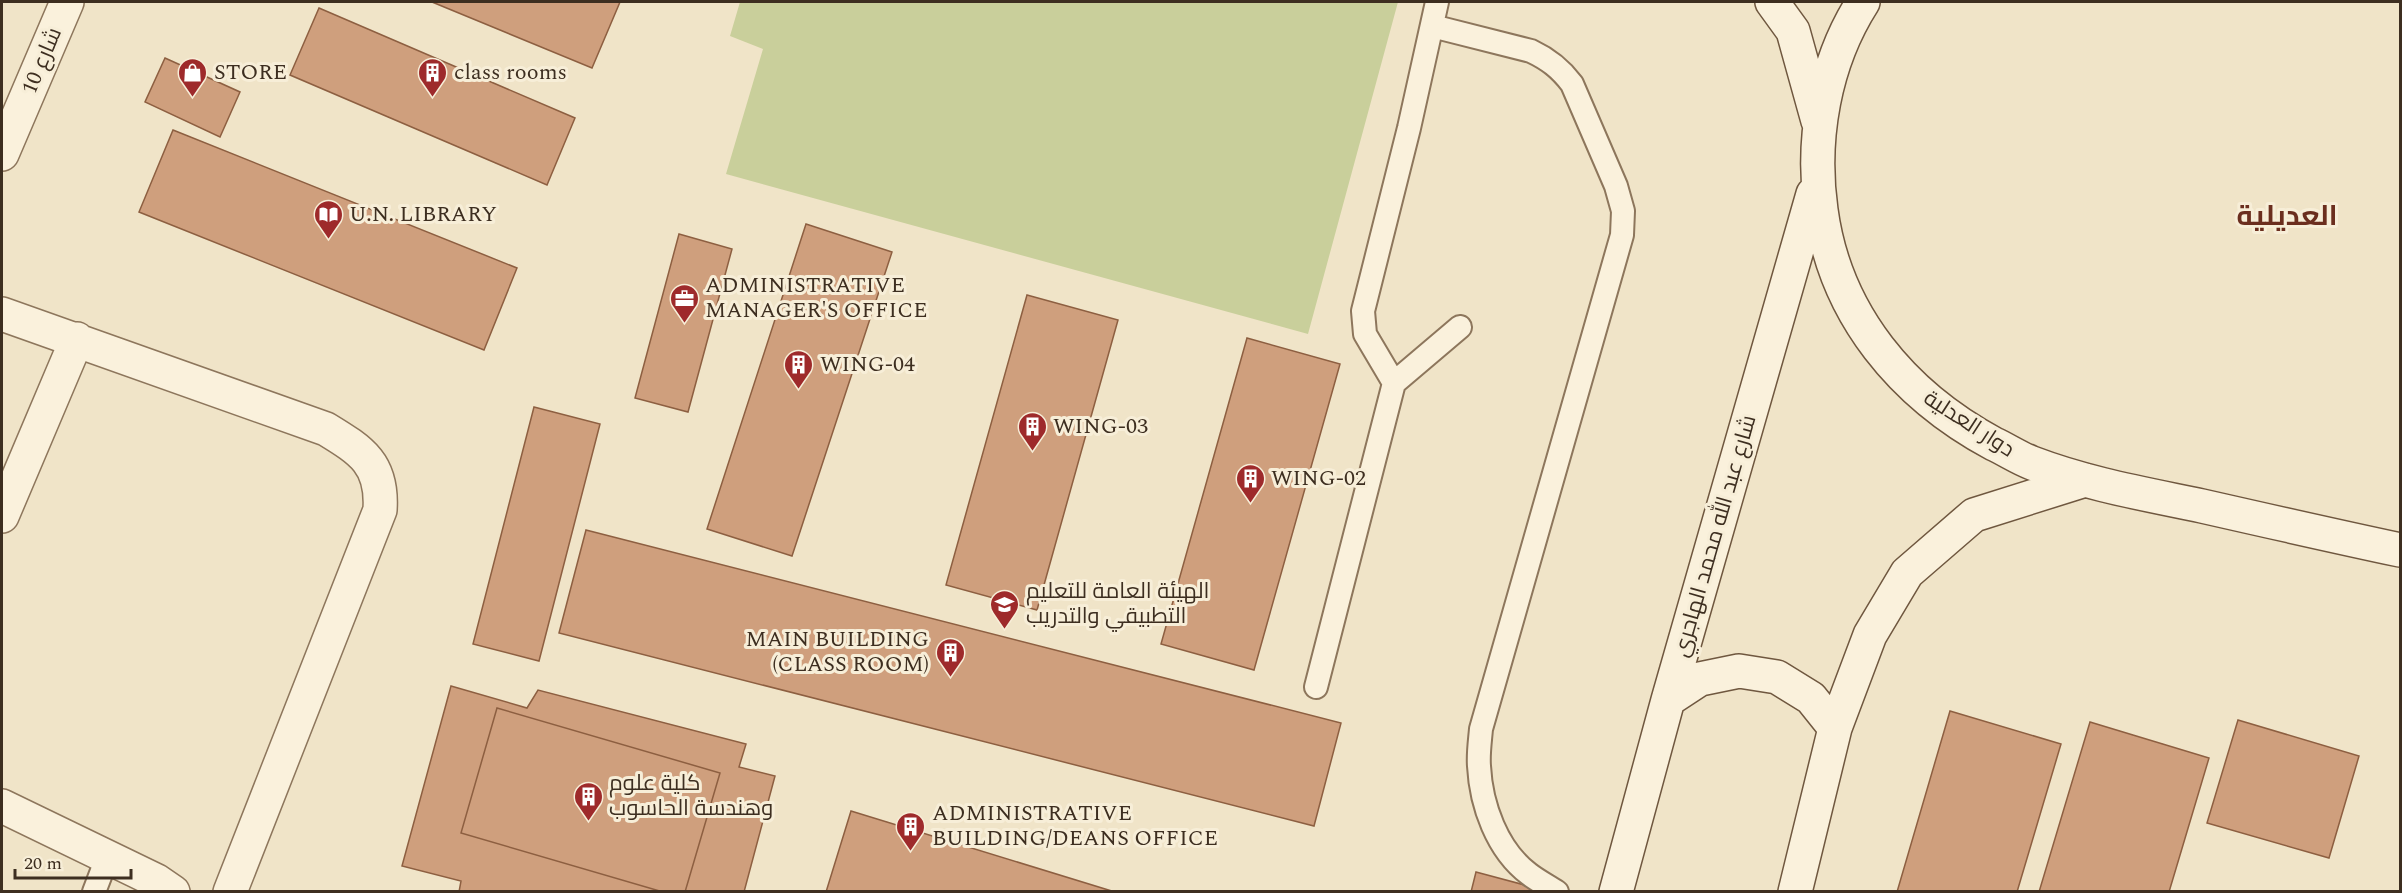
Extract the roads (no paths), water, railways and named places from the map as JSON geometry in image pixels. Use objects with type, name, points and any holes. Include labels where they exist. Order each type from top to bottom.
[{"type":"main road","name":"شارع 10","points":[[2,153],[67,2]]},
{"type":"main road","points":[[1772,2],[1793,31],[1819,125]]},
{"type":"main road","name":"دوار العدلية","points":[[1863,2],[1852,18],[1831,70],[1819,125],[1817,181],[1824,234],[1841,284],[1865,331],[1897,372],[1936,408],[2030,463],[2085,480],[2400,550]]},
{"type":"main road","name":"شارع عبد الله محمد الهاجري","points":[[1616,891],[1668,700],[1817,181]]},
{"type":"main road","points":[[2,314],[326,429],[361,453],[374,470],[381,488],[380,510],[230,891]]},
{"type":"main road","points":[[2,516],[76,339]]},
{"type":"main road","points":[[1795,891],[1834,728],[1870,635],[1907,573],[1974,514],[2085,480]]},
{"type":"main road","points":[[1668,700],[1700,679],[1739,671],[1777,678],[1802,693],[1810,698],[1834,728]]},
{"type":"main road","points":[[2,806],[157,881],[173,891]]},
{"type":"lane","points":[[1394,383],[1365,334],[1364,310],[1409,128],[1437,2]]},
{"type":"lane","points":[[1431,26],[1531,51],[1545,57],[1561,69],[1576,94],[1616,186],[1623,211],[1622,235],[1481,729],[1479,766],[1487,809],[1496,831],[1507,851],[1528,873],[1557,891]]},
{"type":"lane","points":[[1316,687],[1394,383],[1460,327]]},
{"type":"lane","points":[[94,891],[107,858]]},
{"type":"place","name":"STORE","points":[[193,98]]},
{"type":"place","name":"class rooms","points":[[433,98]]},
{"type":"place","name":"U.N. LIBRARY","points":[[328,240]]},
{"type":"place","name":"ADMINISTRATIVE MANAGER'S OFFICE","points":[[684,324]]},
{"type":"place","name":"WING-04","points":[[799,390]]},
{"type":"place","name":"WING-03","points":[[1032,452]]},
{"type":"place","name":"WING-02","points":[[1250,504]]},
{"type":"place","name":"الهيئة العامة للتعليم التطبيقي والتدريب","points":[[1005,630]]},
{"type":"place","name":"MAIN BUILDING (CLASS ROOM)","points":[[950,678]]},
{"type":"place","name":"كلية علوم وهندسة الحاسوب","points":[[588,822]]},
{"type":"place","name":"ADMINISTRATIVE BUILDING/DEANS OFFICE","points":[[911,852]]},
{"type":"district","name":"العديلية","points":[[2287,216]]}]
